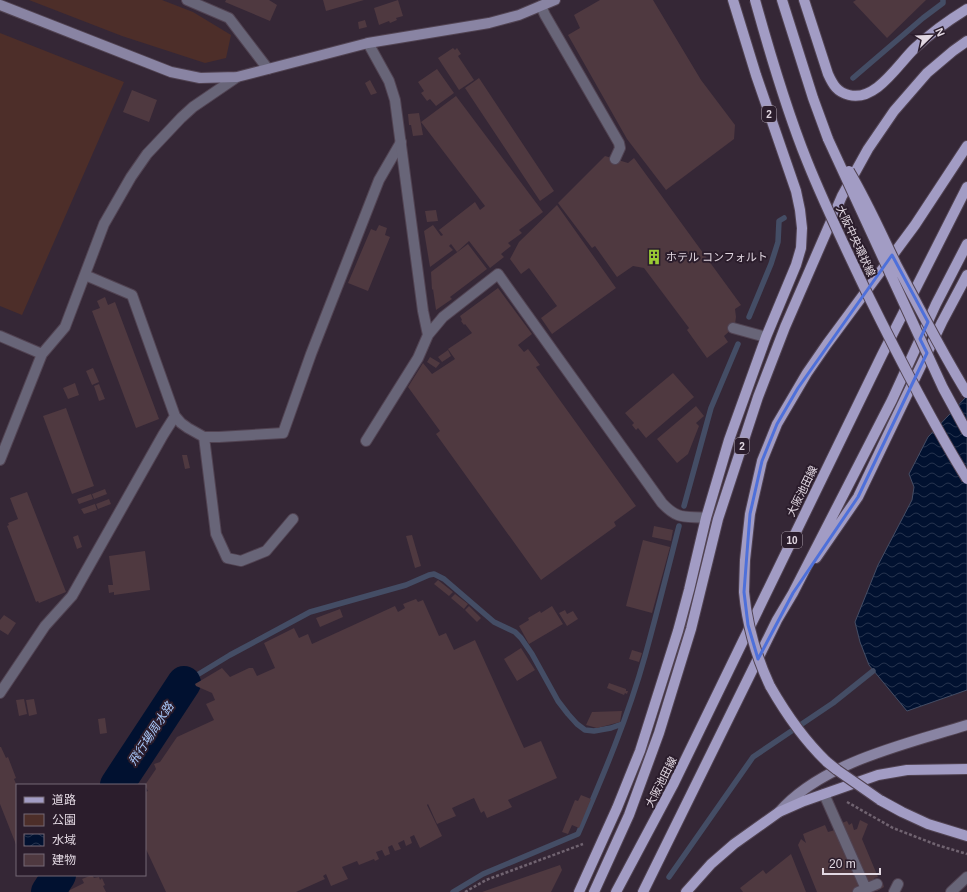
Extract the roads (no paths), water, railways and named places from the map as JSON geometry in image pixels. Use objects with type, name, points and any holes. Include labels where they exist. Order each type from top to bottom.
[{"type":"main road","name":"2","points":[[579,892],[617,808],[648,729],[682,618],[706,518],[729,440],[766,337],[796,265],[801,248],[802,228],[796,191],[762,96],[733,0]]},
{"type":"main road","name":"大阪中央環状線","points":[[755,0],[783,96],[806,159],[830,216],[886,332],[928,413],[967,479]]},
{"type":"main road","name":"大阪中央環状線","points":[[782,0],[813,98],[828,139],[943,388],[967,432]]},
{"type":"main road","points":[[804,0],[833,85],[837,90],[858,96],[867,94],[880,86],[929,36],[967,9]]},
{"type":"main road","name":"2","points":[[594,892],[629,815],[659,733],[691,629],[718,519],[758,397],[784,327],[842,196],[868,149],[894,111],[927,73],[967,41]]},
{"type":"main road","points":[[828,139],[848,168],[864,197],[896,263],[943,352],[967,393]]},
{"type":"main road","points":[[967,146],[915,225],[807,373],[777,424],[762,461],[750,514],[745,560],[744,592],[748,625],[758,658],[770,686],[783,709],[800,733],[827,762],[880,800],[928,824],[967,836]]},
{"type":"main road","name":"大阪池田線","points":[[616,892],[674,785],[831,460],[967,187]]},
{"type":"main road","name":"10","points":[[793,593],[892,400],[936,304],[967,244]]},
{"type":"main road","name":"10","points":[[643,892],[777,620],[793,593],[858,497],[942,322],[967,275]]},
{"type":"main road","points":[[686,892],[711,864],[734,844],[779,812],[861,780],[887,773],[936,769],[967,769]]},
{"type":"street","points":[[187,0],[229,18],[268,69]]},
{"type":"street","points":[[0,5],[171,72],[200,78],[237,77],[368,43],[489,23],[519,15],[555,0]]},
{"type":"street","points":[[541,6],[620,143],[620,152],[615,159]]},
{"type":"street","points":[[368,43],[392,90],[401,142],[423,311],[428,335]]},
{"type":"street","points":[[0,460],[42,354],[65,327],[104,224],[122,191],[147,154],[164,135],[193,107],[237,77]]},
{"type":"street","points":[[85,275],[132,295],[175,416],[181,423],[204,436],[220,437],[282,433],[311,354],[379,180],[401,142]]},
{"type":"street","points":[[366,441],[418,358],[428,335],[443,317],[498,274],[662,503],[675,514],[706,518]]},
{"type":"street","points":[[733,328],[766,337]]},
{"type":"street","points":[[0,336],[42,354]]},
{"type":"street","points":[[0,693],[45,626],[72,596],[162,435],[175,416]]},
{"type":"street","points":[[204,436],[216,534],[227,558],[241,561],[266,551],[293,519]]},
{"type":"street","points":[[779,812],[791,799],[803,790],[822,778],[851,764],[878,753],[967,725]]},
{"type":"street","points":[[824,794],[862,890],[877,884]]},
{"type":"street","points":[[951,892],[967,877]]},
{"type":"water","points":[[967,396],[967,690],[907,711],[869,665],[860,642],[855,622],[878,565],[912,500],[914,487],[909,474],[928,437]]},
{"type":"waterway","points":[[853,78],[923,18],[943,3],[943,0]]},
{"type":"waterway","points":[[749,317],[771,264],[778,242],[779,221],[784,218]]},
{"type":"waterway","points":[[684,506],[711,408],[738,344]]},
{"type":"waterway","points":[[453,892],[483,874],[578,834],[606,768],[631,701],[649,640],[679,526]]},
{"type":"waterway","points":[[184,683],[230,655],[310,612],[406,585],[434,574],[444,579],[494,622],[515,632],[521,638],[532,654],[558,701],[577,724],[585,730],[594,731],[611,728],[622,724]]},
{"type":"waterway","points":[[669,877],[753,757],[833,703],[873,671]]},
{"type":"waterway","name":"飛行場周水路","points":[[118,784],[184,683]]},
{"type":"waterway","name":"飛行場周水路","points":[[48,892],[58,876]]},
{"type":"place","name":"ホテル コンフォルト","points":[[654,257]]}]
